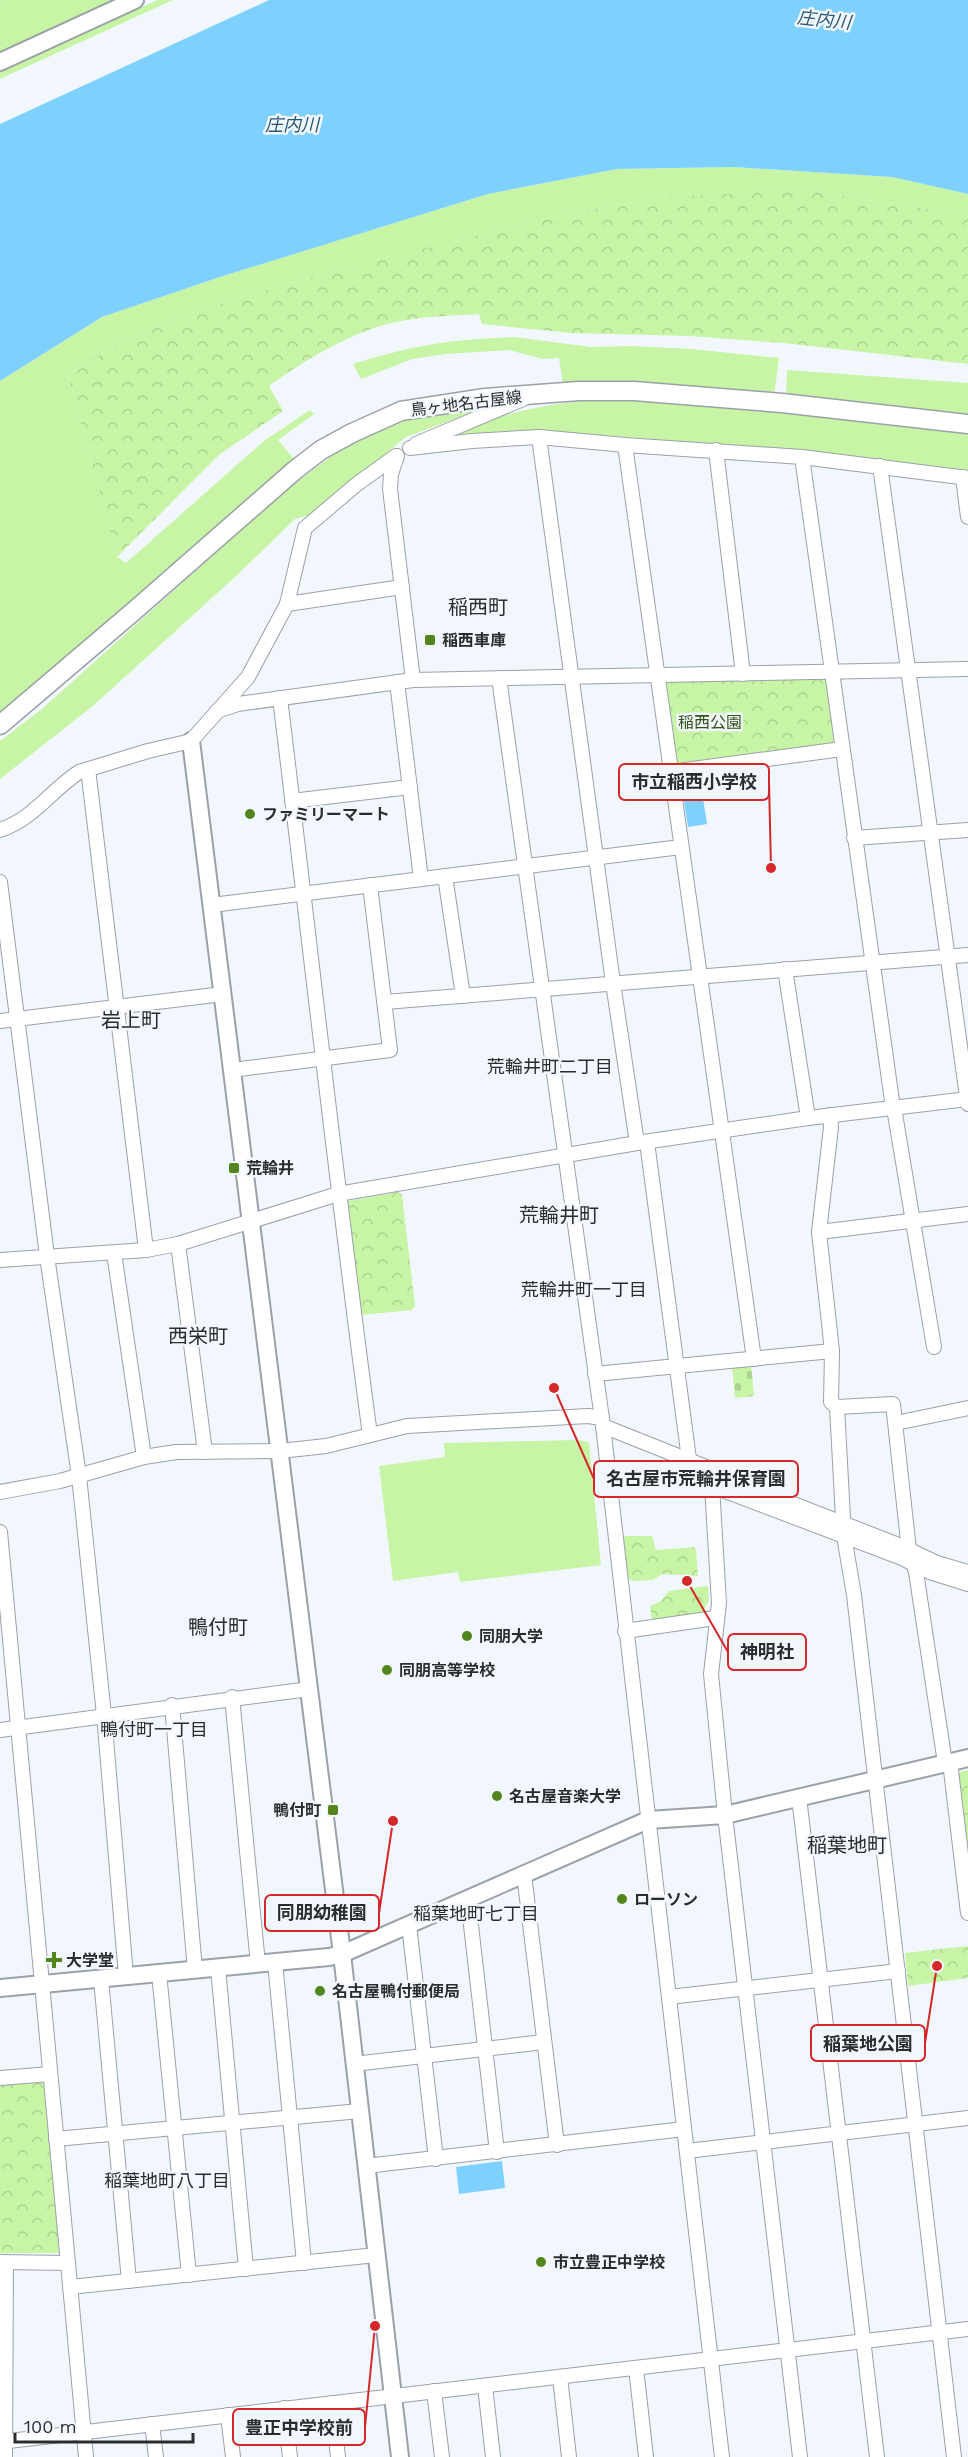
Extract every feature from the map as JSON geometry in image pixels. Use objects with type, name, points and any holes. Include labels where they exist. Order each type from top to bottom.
[{"type":"main road","name":"鳥ヶ地名古屋線","points":[[0,725],[135,611],[295,470],[321,450],[401,411],[485,398],[579,391],[634,392],[782,403],[968,424]]},
{"type":"street","points":[[0,62],[135,0]]},
{"type":"street","points":[[0,830],[16,825],[69,778],[88,769],[191,741],[248,677],[287,604],[305,528],[357,484],[421,440],[530,396]]},
{"type":"street","points":[[410,448],[539,437],[802,457],[880,466],[965,477],[968,517]]},
{"type":"street","points":[[539,437],[613,983],[642,1142],[678,1365],[689,1459]]},
{"type":"street","points":[[626,445],[698,976],[754,1359]]},
{"type":"street","points":[[716,450],[743,674]]},
{"type":"street","points":[[396,456],[390,474],[390,489],[413,680]]},
{"type":"street","points":[[802,457],[893,1108],[934,1347]]},
{"type":"street","points":[[0,1260],[146,1250],[178,1244],[251,1219],[338,1194],[642,1142],[830,1115],[968,1101],[880,466]]},
{"type":"street","points":[[287,604],[402,587]]},
{"type":"street","points":[[218,711],[238,704],[413,680],[572,675],[968,669]]},
{"type":"street","points":[[499,678],[596,1374],[722,2457]]},
{"type":"street","points":[[397,682],[421,879]]},
{"type":"street","points":[[280,698],[338,1194],[370,1435]]},
{"type":"street","points":[[191,741],[342,1954],[400,2457]]},
{"type":"street","points":[[670,772],[842,749]]},
{"type":"street","points":[[88,769],[146,1250]]},
{"type":"street","points":[[292,801],[410,787]]},
{"type":"street","points":[[854,838],[968,830]]},
{"type":"street","points":[[212,905],[681,848]]},
{"type":"street","points":[[445,876],[463,996]]},
{"type":"street","points":[[0,882],[47,1256],[79,1476],[104,1715],[126,1976]]},
{"type":"street","points":[[232,1070],[390,1050],[370,885]]},
{"type":"street","points":[[385,1002],[968,955]]},
{"type":"street","points":[[785,969],[808,1118]]},
{"type":"street","points":[[0,1021],[223,994]]},
{"type":"street","points":[[830,1115],[831,1127],[819,1232],[832,1351],[831,1402],[837,1407],[893,1404],[909,1550],[914,1564],[948,1763],[968,1914]]},
{"type":"street","points":[[819,1232],[968,1214]]},
{"type":"street","points":[[178,1244],[205,1452]]},
{"type":"street","points":[[114,1253],[144,1457]]},
{"type":"street","points":[[596,1374],[832,1351]]},
{"type":"street","points":[[837,1407],[844,1529],[854,1595],[954,2457]]},
{"type":"street","points":[[896,1423],[968,1408]]},
{"type":"street","points":[[0,1492],[79,1476],[144,1457],[176,1452],[280,1451],[326,1446],[407,1426],[588,1416],[756,1486],[768,1494],[914,1564],[968,1584]]},
{"type":"street","points":[[800,2457],[725,1815],[711,1674],[719,1603],[712,1486],[909,1550],[937,1563],[968,1572]]},
{"type":"street","points":[[0,1532],[5,1643],[19,1727],[86,2457]]},
{"type":"street","points":[[625,1631],[716,1618]]},
{"type":"street","points":[[0,1730],[232,1697],[309,1689]]},
{"type":"street","points":[[232,1697],[258,1964]]},
{"type":"street","points":[[172,1705],[195,1970]]},
{"type":"street","points":[[0,1988],[342,1954],[648,1820],[725,1815],[968,1758]]},
{"type":"street","points":[[800,1797],[877,2457]]},
{"type":"street","points":[[525,1874],[556,2145]]},
{"type":"street","points":[[468,1899],[497,2152]]},
{"type":"street","points":[[409,1925],[436,2158]]},
{"type":"street","points":[[275,1962],[304,2263]]},
{"type":"street","points":[[218,1968],[246,2268]]},
{"type":"street","points":[[669,1998],[898,1971]]},
{"type":"street","points":[[159,1973],[189,2275]]},
{"type":"street","points":[[101,1979],[129,2281]]},
{"type":"street","points":[[354,2064],[544,2043]]},
{"type":"street","points":[[0,2078],[50,2074]]},
{"type":"street","points":[[56,2139],[360,2111]]},
{"type":"street","points":[[687,2151],[968,2118]]},
{"type":"street","points":[[366,2166],[684,2129]]},
{"type":"street","points":[[70,2287],[376,2255]]},
{"type":"street","points":[[5,2457],[3,2442],[3,2262],[68,2262]]},
{"type":"street","points":[[3,2442],[968,2329]]},
{"type":"street","points":[[636,2368],[646,2457]]},
{"type":"street","points":[[560,2377],[569,2457]]},
{"type":"street","points":[[484,2385],[493,2457]]},
{"type":"street","points":[[434,2391],[442,2457]]},
{"type":"street","points":[[332,2403],[338,2457]]},
{"type":"street","points":[[284,2409],[290,2457]]},
{"type":"street","points":[[228,2415],[233,2457]]},
{"type":"street","points":[[152,2424],[156,2457]]},
{"type":"green space","points":[[120,0],[0,55],[0,1]]},
{"type":"green space","points":[[158,0],[173,0],[0,79],[0,71],[9,66]]},
{"type":"green space","points":[[734,167],[892,177],[968,194],[968,218],[945,212],[799,189],[656,198],[568,214],[285,284],[188,314],[110,348],[68,375],[117,557],[126,563],[264,441],[310,410],[314,414],[278,440],[295,460],[187,557],[0,715],[0,381],[102,317],[220,277],[488,194],[617,169]]},
{"type":"green space","points":[[799,189],[945,212],[968,218],[968,364],[784,343],[689,336],[571,333],[482,324],[479,314],[391,323],[359,334],[327,349],[269,386],[283,411],[220,454],[117,557],[68,375],[110,348],[188,314],[285,284],[568,214],[656,198]]},
{"type":"green space","points":[[514,337],[591,347],[692,349],[779,358],[774,396],[563,384],[559,358],[543,359],[509,350],[446,354],[412,359],[361,379],[353,364],[433,344]]},
{"type":"green space","points":[[787,370],[968,383],[968,418],[786,397]]},
{"type":"green space","points":[[630,397],[761,407],[968,430],[968,470],[741,447],[580,434],[524,432],[439,439],[525,410],[570,402]]},
{"type":"green space","points":[[497,403],[406,437],[310,515],[295,519],[235,577],[94,705],[0,779],[0,741],[42,709],[287,489],[360,435],[407,417]]},
{"type":"green space","name":"稲西公園","points":[[824,679],[828,683],[836,742],[833,747],[678,768],[674,765],[663,688],[668,682]]},
{"type":"green space","points":[[398,1192],[402,1195],[415,1306],[412,1310],[360,1315],[348,1201]]},
{"type":"green space","points":[[751,1364],[754,1396],[735,1398],[732,1366]]},
{"type":"green space","points":[[578,1440],[589,1442],[601,1565],[460,1582],[458,1572],[393,1581],[379,1466],[445,1457],[444,1443]]},
{"type":"green space","points":[[625,1536],[652,1536],[656,1550],[694,1547],[698,1576],[662,1574],[653,1580],[632,1581],[625,1567],[623,1538]]},
{"type":"green space","points":[[706,1586],[709,1600],[702,1613],[652,1620],[650,1606],[661,1601],[669,1591]]},
{"type":"green space","points":[[968,1770],[968,1868],[957,1773]]},
{"type":"green space","points":[[968,1946],[968,1978],[908,1986],[905,1953]]},
{"type":"green space","points":[[46,2081],[59,2253],[0,2253],[0,2084]]},
{"type":"water","name":"庄内川","points":[[269,0],[968,0],[968,194],[892,177],[734,167],[617,169],[488,194],[220,277],[102,317],[0,381],[0,124]]},
{"type":"water","points":[[700,779],[707,824],[688,827],[681,782]]},
{"type":"water","points":[[502,2161],[505,2188],[459,2194],[456,2167]]},
{"type":"place","name":"稲西車庫","points":[[430,640]]},
{"type":"place","name":"ファミリーマート","points":[[250,814]]},
{"type":"place","name":"市立稲西小学校","points":[[771,868]]},
{"type":"place","name":"荒輪井","points":[[234,1168]]},
{"type":"place","name":"名古屋市荒輪井保育園","points":[[554,1388]]},
{"type":"place","name":"神明社","points":[[687,1581]]},
{"type":"place","name":"同朋大学","points":[[467,1636]]},
{"type":"place","name":"同朋高等学校","points":[[387,1670]]},
{"type":"place","name":"名古屋音楽大学","points":[[497,1796]]},
{"type":"place","name":"鴨付町","points":[[333,1810]]},
{"type":"place","name":"同朋幼稚園","points":[[393,1821]]},
{"type":"place","name":"ローソン","points":[[622,1899]]},
{"type":"place","name":"大学堂","points":[[54,1960]]},
{"type":"place","name":"稲葉地公園","points":[[937,1966]]},
{"type":"place","name":"名古屋鴨付郵便局","points":[[320,1991]]},
{"type":"place","name":"市立豊正中学校","points":[[541,2262]]},
{"type":"place","name":"豊正中学校前","points":[[375,2326]]},
{"type":"district","name":"稲西町","points":[[478,607]]},
{"type":"district","name":"岩上町","points":[[131,1020]]},
{"type":"district","name":"荒輪井町二丁目","points":[[550,1067]]},
{"type":"district","name":"荒輪井町","points":[[559,1215]]},
{"type":"district","name":"荒輪井町一丁目","points":[[584,1290]]},
{"type":"district","name":"西栄町","points":[[198,1336]]},
{"type":"district","name":"鴨付町","points":[[218,1627]]},
{"type":"district","name":"鴨付町一丁目","points":[[154,1730]]},
{"type":"district","name":"稲葉地町","points":[[847,1845]]},
{"type":"district","name":"稲葉地町七丁目","points":[[476,1914]]},
{"type":"district","name":"稲葉地町八丁目","points":[[167,2181]]}]
